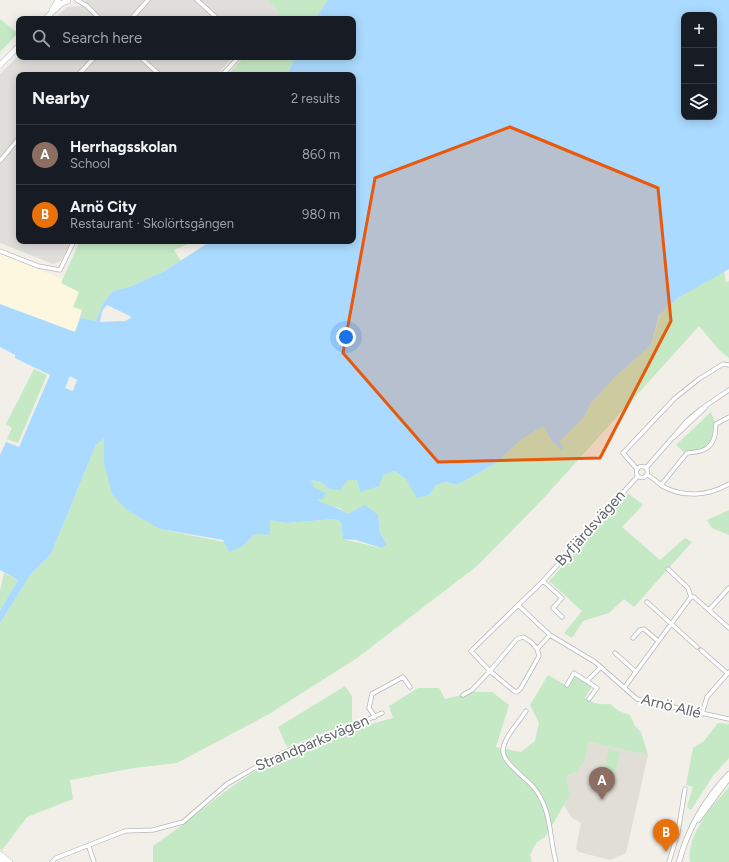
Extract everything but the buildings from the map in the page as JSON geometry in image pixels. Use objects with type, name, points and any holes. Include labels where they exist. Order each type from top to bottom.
[{"type":"main road","points":[[47,16],[58,0]]},
{"type":"main road","points":[[48,16],[67,0],[75,0]]},
{"type":"main road","points":[[0,65],[16,49]]},
{"type":"main road","points":[[0,854],[10,862]]},
{"type":"main road","points":[[0,859],[3,862]]},
{"type":"street","points":[[75,0],[87,6],[97,16]]},
{"type":"street","points":[[84,0],[87,6]]},
{"type":"street","points":[[134,16],[148,0]]},
{"type":"street","points":[[197,0],[215,16]]},
{"type":"street","points":[[81,72],[92,60]]},
{"type":"street","points":[[143,60],[157,72]]},
{"type":"street","points":[[225,72],[236,60]]},
{"type":"street","points":[[0,161],[16,142]]},
{"type":"street","points":[[0,251],[38,266],[60,270],[73,244]]},
{"type":"street","points":[[646,468],[642,467],[637,469],[623,453],[675,398],[699,379],[723,364],[729,365]]},
{"type":"street","points":[[729,390],[688,420],[646,468],[647,475],[661,485],[675,492],[693,494],[710,492],[729,484]]},
{"type":"street","points":[[661,485],[687,453],[698,453],[707,448],[714,439],[716,424],[729,417]]},
{"type":"street","name":"Byfjärdsvägen","points":[[637,469],[636,472],[638,476]]},
{"type":"street","name":"Byfjärdsvägen","points":[[638,476],[643,478],[647,475]]},
{"type":"street","name":"Byfjärdsvägen","points":[[490,671],[471,651],[543,581],[638,476]]},
{"type":"street","points":[[668,569],[688,588],[691,597]]},
{"type":"street","name":"Byfjärdsvägen","points":[[543,581],[562,598],[553,608],[562,617]]},
{"type":"street","points":[[710,610],[729,588]]},
{"type":"street","points":[[691,597],[694,596],[729,628]]},
{"type":"street","points":[[624,688],[635,671],[691,597]]},
{"type":"street","points":[[647,602],[697,647]]},
{"type":"street","name":"Arnö Allé","points":[[519,606],[550,635],[595,662],[637,699],[729,719]]},
{"type":"street","points":[[633,638],[640,630],[644,629],[658,641]]},
{"type":"street","points":[[538,648],[550,635]]},
{"type":"street","points":[[463,695],[472,690],[520,638],[523,637],[538,648],[539,656],[517,692],[490,671]]},
{"type":"street","points":[[701,650],[728,672],[707,697],[702,714]]},
{"type":"street","points":[[615,653],[635,671]]},
{"type":"street","points":[[588,680],[601,667]]},
{"type":"street","points":[[567,685],[574,673],[588,680],[597,688],[589,699]]},
{"type":"street","points":[[375,717],[370,708],[372,694],[403,677],[410,688]]},
{"type":"street","points":[[526,711],[504,744],[503,752],[505,758],[527,779],[542,800],[550,823],[556,862]]},
{"type":"street","name":"Strandparksvägen","points":[[52,862],[56,858],[89,847],[125,831],[153,830],[183,822],[227,784],[268,760],[294,748],[341,732],[382,713]]},
{"type":"street","points":[[679,862],[696,818],[710,796],[729,774]]},
{"type":"street","points":[[684,846],[702,814],[729,778]]},
{"type":"street","points":[[669,862],[678,832],[685,789]]},
{"type":"street","points":[[89,847],[94,862]]},
{"type":"highlighted area","points":[[510,127],[658,188],[671,321],[600,458],[438,462],[343,353],[375,178]]},
{"type":"shaded area","points":[[86,0],[266,0],[280,13],[277,16],[57,16],[67,7],[81,6]]},
{"type":"shaded area","points":[[16,58],[16,60],[230,60],[220,72],[16,72],[16,244],[70,244],[61,261],[53,264],[0,243],[0,74]]},
{"type":"shaded area","points":[[0,254],[62,279],[61,282],[79,292],[82,310],[75,332],[0,304]]},
{"type":"shaded area","points":[[589,742],[648,755],[626,853],[610,860],[579,852],[576,849],[581,823],[572,818],[564,806],[570,795],[566,776],[578,771],[580,765],[583,766]]},
{"type":"green space","points":[[266,0],[328,0],[317,16],[277,16],[280,13]]},
{"type":"green space","points":[[0,19],[16,31],[16,35],[0,52]]},
{"type":"green space","points":[[241,60],[294,60],[288,72],[230,72]]},
{"type":"green space","points":[[79,244],[188,244],[174,250],[181,261],[163,272],[129,287],[113,291],[103,303],[96,321],[80,318],[82,310],[73,307],[79,292],[61,283]]},
{"type":"green space","points":[[724,270],[726,283],[729,281],[729,358],[718,349],[699,326],[541,501],[477,566],[357,658],[269,714],[177,763],[134,768],[70,780],[73,799],[27,817],[2,850],[0,849],[0,623],[31,574],[51,554],[96,445],[104,437],[104,464],[160,529],[243,546],[270,519],[287,523],[335,519],[341,522],[343,539],[382,548],[387,544],[380,533],[378,515],[348,514],[340,508],[326,505],[317,500],[311,480],[321,482],[329,489],[348,480],[357,480],[360,492],[383,475],[395,471],[429,495],[436,485],[446,482],[457,485],[498,462],[518,442],[543,426],[546,428],[548,436],[561,449],[559,442],[584,417],[591,403],[615,377],[651,345],[660,314],[678,298]]},
{"type":"green space","points":[[34,369],[47,375],[18,443],[7,439],[12,428],[6,424]]},
{"type":"green space","points":[[711,412],[715,422],[711,441],[702,449],[684,452],[676,445]]},
{"type":"green space","points":[[628,493],[643,505],[622,527],[660,560],[685,538],[692,542],[634,607],[624,599],[609,613],[583,621],[572,638],[564,633],[582,611],[549,581]]},
{"type":"green space","points":[[729,510],[729,535],[712,528],[707,520]]},
{"type":"green space","points":[[4,573],[18,580],[0,611],[0,591]]},
{"type":"green space","points":[[548,675],[567,686],[572,677],[577,676],[590,684],[591,688],[585,698],[597,704],[610,704],[619,711],[630,715],[635,726],[641,732],[648,755],[589,742],[583,766],[580,766],[578,771],[566,776],[570,795],[545,837],[537,842],[530,855],[532,862],[153,862],[153,846],[215,799],[260,768],[336,736],[393,718],[389,706],[418,688],[439,688],[445,699],[473,692],[492,692],[509,705],[496,747],[521,752],[535,741],[539,723],[530,705]]},
{"type":"green space","points":[[345,686],[352,696],[352,722],[287,747],[278,727]]},
{"type":"green space","points":[[718,723],[729,724],[729,758],[713,776],[691,810],[687,807],[693,787],[686,785],[693,748],[704,741]]},
{"type":"green space","points":[[609,749],[620,752],[615,773],[604,770]]},
{"type":"green space","points":[[729,787],[729,862],[690,862],[690,852],[696,831],[708,812]]},
{"type":"water","points":[[328,0],[729,0],[729,269],[678,298],[659,315],[651,345],[615,377],[591,403],[584,417],[559,442],[564,447],[561,450],[548,436],[546,429],[543,426],[518,442],[498,462],[457,485],[446,482],[436,485],[429,495],[417,498],[406,479],[395,471],[383,475],[379,486],[360,492],[357,480],[348,480],[340,490],[329,489],[321,482],[311,480],[314,487],[326,493],[324,498],[317,500],[340,509],[348,514],[365,505],[378,515],[380,533],[387,544],[382,548],[356,540],[343,539],[341,522],[335,519],[287,523],[270,520],[270,535],[255,534],[243,546],[229,552],[223,540],[160,529],[127,510],[112,494],[104,464],[104,438],[96,445],[51,554],[31,574],[0,623],[0,611],[18,580],[0,570],[0,455],[6,442],[19,447],[50,375],[15,358],[15,355],[0,347],[0,304],[75,332],[80,318],[96,321],[103,303],[113,291],[129,287],[163,272],[206,244],[356,244],[356,72],[288,72],[294,60],[356,60],[356,16],[317,16]],"holes":[[[107,305],[130,316],[131,318],[125,321],[100,322],[102,311]],[[70,376],[77,380],[73,391],[65,388]]]},
{"type":"place","name":"Herrhagsskolan","points":[[602,800]]},
{"type":"place","name":"Arnö City","points":[[666,852]]}]
